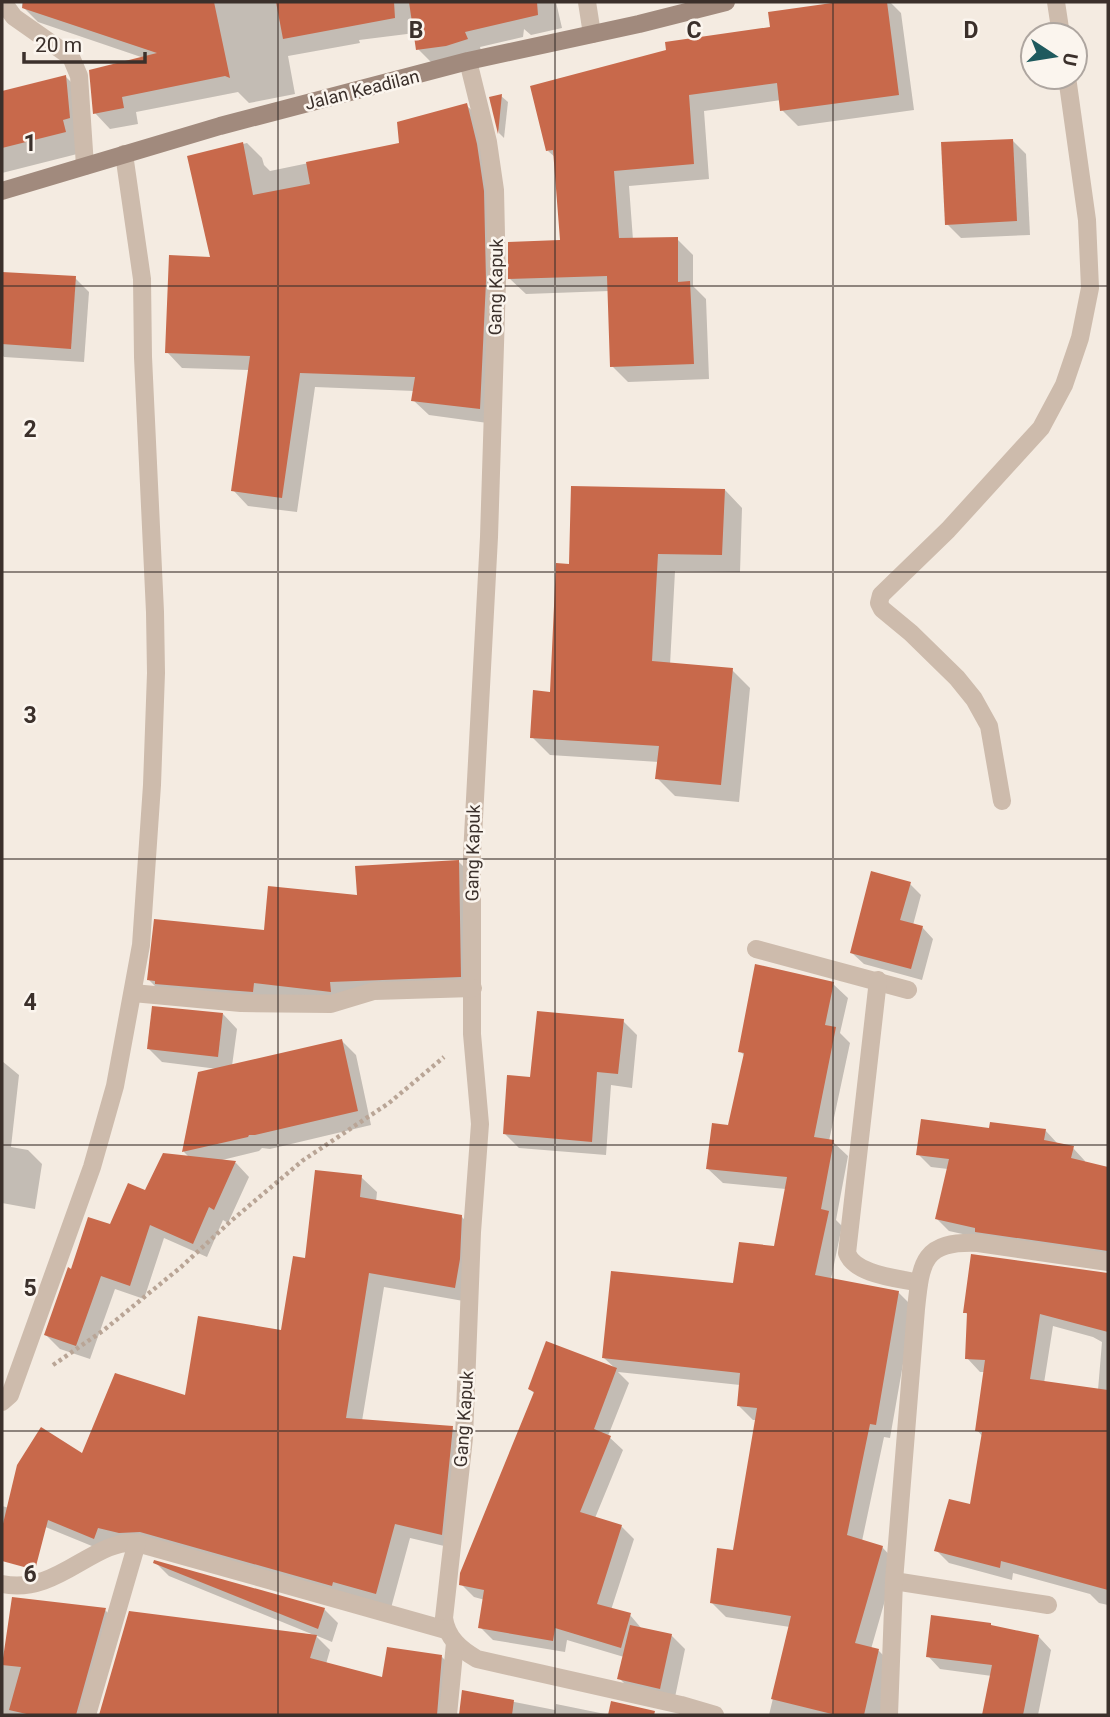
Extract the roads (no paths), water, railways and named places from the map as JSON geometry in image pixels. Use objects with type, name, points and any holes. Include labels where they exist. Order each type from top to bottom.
[{"type":"main road","name":"Jalan Keadilan","points":[[2,191],[220,125],[468,61],[726,2]]},
{"type":"street","points":[[3,2],[14,17],[71,57],[79,76],[85,166]]},
{"type":"street","points":[[587,2],[592,34]]},
{"type":"street","points":[[1056,2],[1059,21]]},
{"type":"street","name":"Gang Kapuk","points":[[448,1715],[450,1637],[444,1618],[467,1400],[472,1232],[480,1124],[472,1034],[471,855],[489,537],[497,281],[495,190],[482,113],[468,61]]},
{"type":"street","points":[[1002,801],[989,726],[974,699],[957,678],[882,609],[879,603],[881,595],[948,530],[1041,428],[1064,385],[1080,338],[1090,288],[1087,220],[1069,91]]},
{"type":"street","points":[[2,1402],[10,1395],[92,1167],[115,1086],[133,992],[142,918],[152,785],[156,673],[142,279],[124,154]]},
{"type":"street","points":[[756,949],[908,990]]},
{"type":"street","points":[[878,980],[848,1253],[850,1262],[859,1268],[919,1283]]},
{"type":"street","points":[[133,992],[241,1003],[331,1004],[374,991],[473,988]]},
{"type":"street","points":[[889,1715],[894,1581],[919,1283],[923,1264],[932,1252],[959,1242],[1108,1262]]},
{"type":"street","points":[[2,1584],[26,1585],[40,1582],[71,1569],[112,1546],[125,1542],[137,1543],[450,1637],[477,1659],[679,1710],[715,1715]]},
{"type":"street","points":[[87,1715],[137,1543]]},
{"type":"street","points":[[894,1581],[1048,1605]]}]
